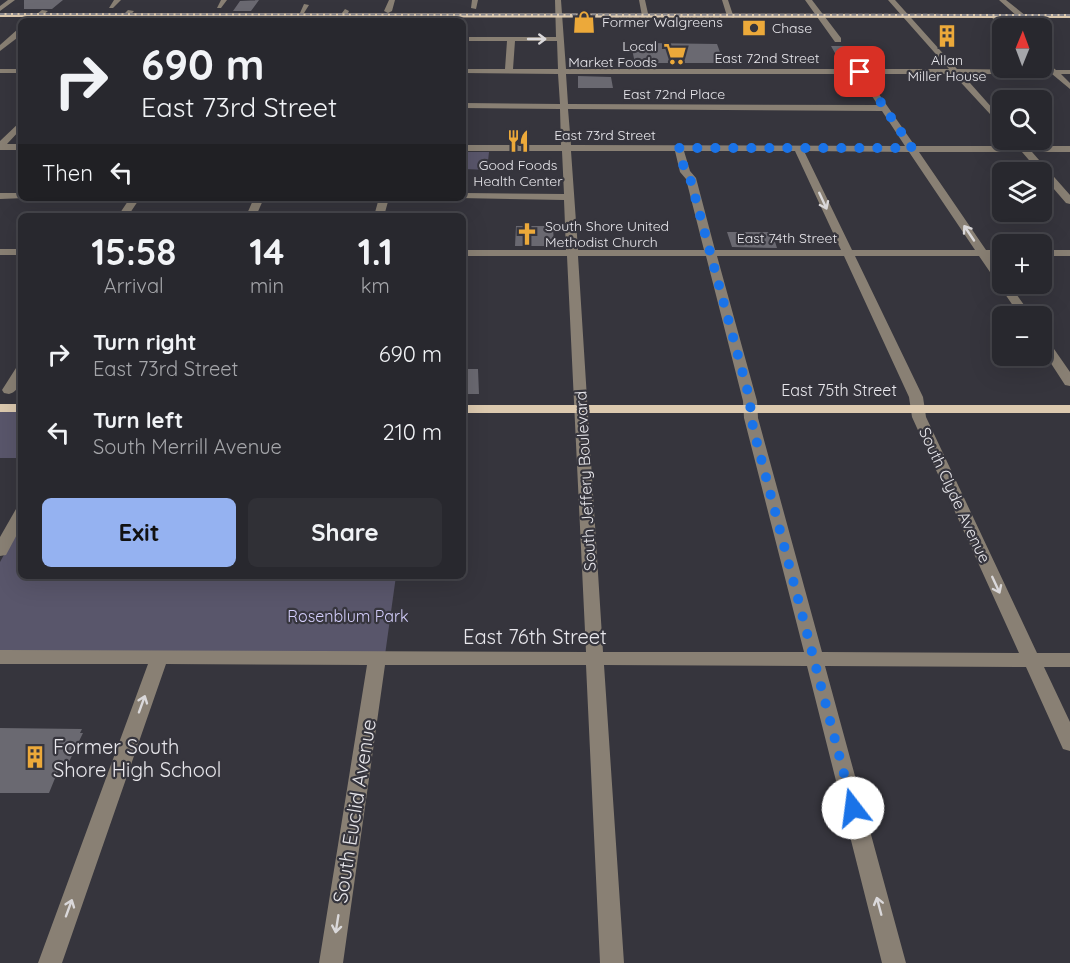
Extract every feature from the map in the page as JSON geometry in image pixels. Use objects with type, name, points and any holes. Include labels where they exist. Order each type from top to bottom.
[{"type":"main road","points":[[0,12],[126,16],[305,4],[343,16],[388,11],[559,14],[1070,14]]},
{"type":"main road","points":[[215,11],[254,18],[343,16],[429,18],[559,14]]},
{"type":"main road","points":[[905,14],[994,16],[1019,14]]},
{"type":"main road","points":[[0,408],[18,408]]},
{"type":"main road","name":"East 75th Street","points":[[466,409],[1070,409]]},
{"type":"street","points":[[0,12],[12,0]]},
{"type":"street","points":[[111,7],[118,0]]},
{"type":"street","points":[[215,11],[224,0]]},
{"type":"street","points":[[388,11],[392,0]]},
{"type":"street","name":"South Jeffery Boulevard","points":[[558,0],[612,963]]},
{"type":"street","points":[[642,0],[645,14]]},
{"type":"street","points":[[725,0],[730,14]]},
{"type":"street","points":[[808,0],[838,40]]},
{"type":"street","points":[[891,0],[992,113]]},
{"type":"street","points":[[1002,0],[1019,14]]},
{"type":"street","points":[[36,18],[42,13]]},
{"type":"street","points":[[0,49],[18,34]]},
{"type":"street","points":[[472,39],[561,39]]},
{"type":"street","points":[[509,71],[511,39]]},
{"type":"street","points":[[0,71],[18,71]]},
{"type":"street","name":"East 72nd Street","points":[[466,71],[1070,72]]},
{"type":"street","points":[[860,72],[992,266]]},
{"type":"street","points":[[1054,72],[1070,87]]},
{"type":"street","name":"East 72nd Place","points":[[466,106],[885,108]]},
{"type":"street","points":[[0,146],[18,127]]},
{"type":"street","points":[[0,146],[18,147]]},
{"type":"street","name":"East 73rd Street","points":[[466,148],[992,148]]},
{"type":"street","points":[[679,148],[685,172],[690,178],[710,253],[894,963]]},
{"type":"street","name":"South Clyde Avenue","points":[[798,148],[916,398],[919,417],[1070,743]]},
{"type":"street","name":"East 73rd Street","points":[[1052,149],[1070,149]]},
{"type":"street","points":[[1026,150],[1070,201]]},
{"type":"street","points":[[0,196],[18,196]]},
{"type":"street","points":[[466,196],[570,197]]},
{"type":"street","points":[[0,252],[18,252]]},
{"type":"street","name":"East 74th Street","points":[[466,253],[992,253]]},
{"type":"street","points":[[1052,254],[1070,254]]},
{"type":"street","points":[[1052,355],[1070,382]]},
{"type":"street","points":[[9,390],[18,376]]},
{"type":"street","points":[[0,551],[18,518]]},
{"type":"street","name":"East 76th Street","points":[[0,657],[1070,660]]},
{"type":"street","points":[[50,963],[159,658]]},
{"type":"street","name":"South Euclid Avenue","points":[[331,963],[377,658]]},
{"type":"green space","points":[[466,152],[489,152],[487,170],[466,169]]},
{"type":"green space","points":[[0,411],[18,411],[18,458],[0,458]]},
{"type":"green space","name":"Rosenblum Park","points":[[18,529],[18,579],[396,579],[385,655],[0,655],[0,562]]},
{"type":"building","points":[[24,0],[63,0],[52,9],[24,9]]},
{"type":"building","points":[[259,0],[251,11],[233,11],[240,1]]},
{"type":"building","name":"Local Market Foods","points":[[647,43],[717,44],[724,63],[635,63],[631,45]]},
{"type":"building","points":[[831,46],[867,46],[874,55],[865,55],[872,66],[850,65],[844,55],[836,55]]},
{"type":"building","points":[[578,76],[611,77],[613,88],[578,88]]},
{"type":"building","name":"South Shore United Methodist Church","points":[[516,226],[553,226],[554,246],[515,246]]},
{"type":"building","points":[[727,232],[772,232],[777,248],[732,247]]},
{"type":"building","points":[[466,369],[478,369],[479,394],[466,394]]},
{"type":"building","name":"Former South Shore High School","points":[[0,728],[82,729],[80,733],[83,733],[67,766],[60,766],[49,793],[0,793]]},
{"type":"railway","points":[[0,14],[1070,15]]},
{"type":"place","name":"Former Walgreens","points":[[584,22]]},
{"type":"place","name":"Chase","points":[[754,28]]},
{"type":"place","name":"Allan Miller House","points":[[947,36]]},
{"type":"place","name":"Local Market Foods","points":[[675,54]]},
{"type":"place","name":"Good Foods Health Center","points":[[518,141]]},
{"type":"place","name":"South Shore United Methodist Church","points":[[527,234]]},
{"type":"place","name":"Former South Shore High School","points":[[35,757]]},
{"type":"route","points":[[853,808],[757,443],[751,418],[750,400],[690,178],[685,172],[679,148],[912,148],[860,72]]}]
